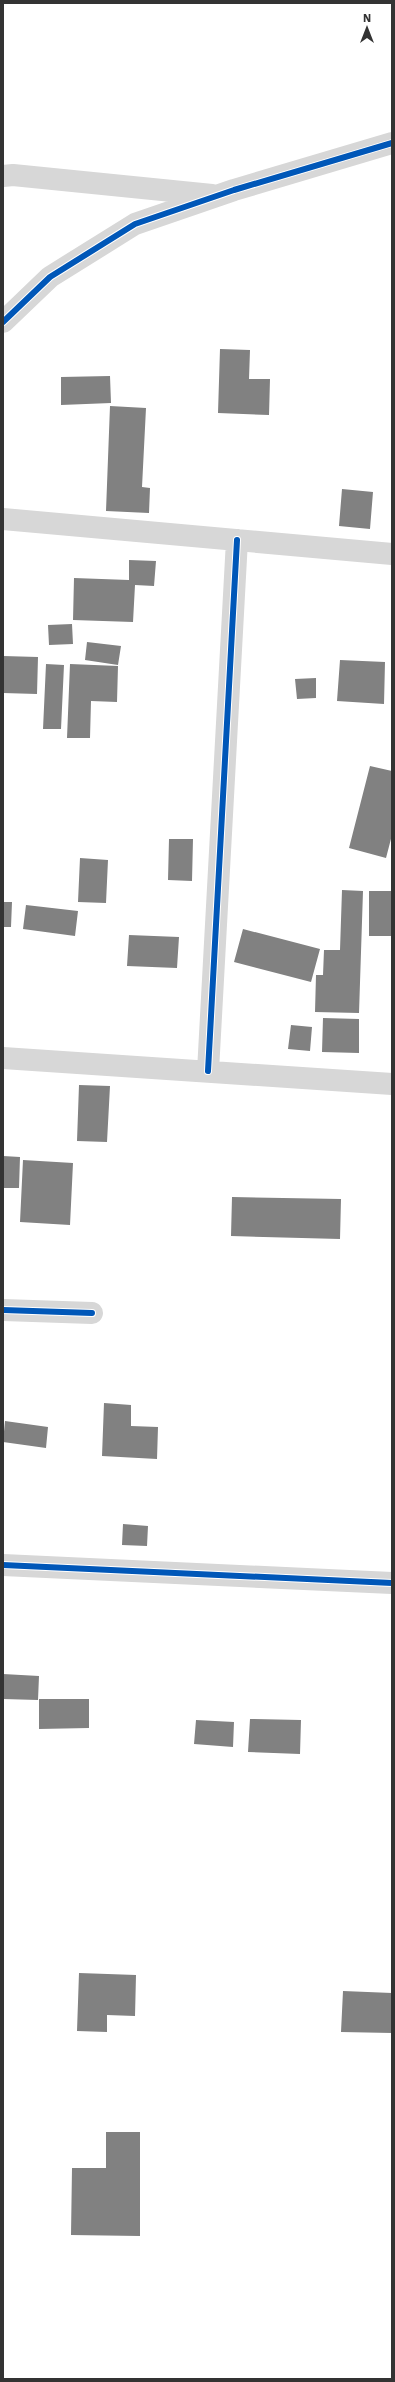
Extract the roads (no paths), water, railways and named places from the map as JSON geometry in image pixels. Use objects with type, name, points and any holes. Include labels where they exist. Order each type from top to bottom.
[{"type":"street","points":[[3,322],[50,277],[135,224],[219,196],[392,143]]},
{"type":"street","points":[[3,176],[13,175],[219,196]]},
{"type":"street","points":[[3,519],[392,554]]},
{"type":"street","points":[[208,1071],[237,540]]},
{"type":"street","points":[[3,1058],[392,1084]]},
{"type":"street","points":[[3,1310],[92,1313]]},
{"type":"street","points":[[3,1565],[392,1583]]}]
